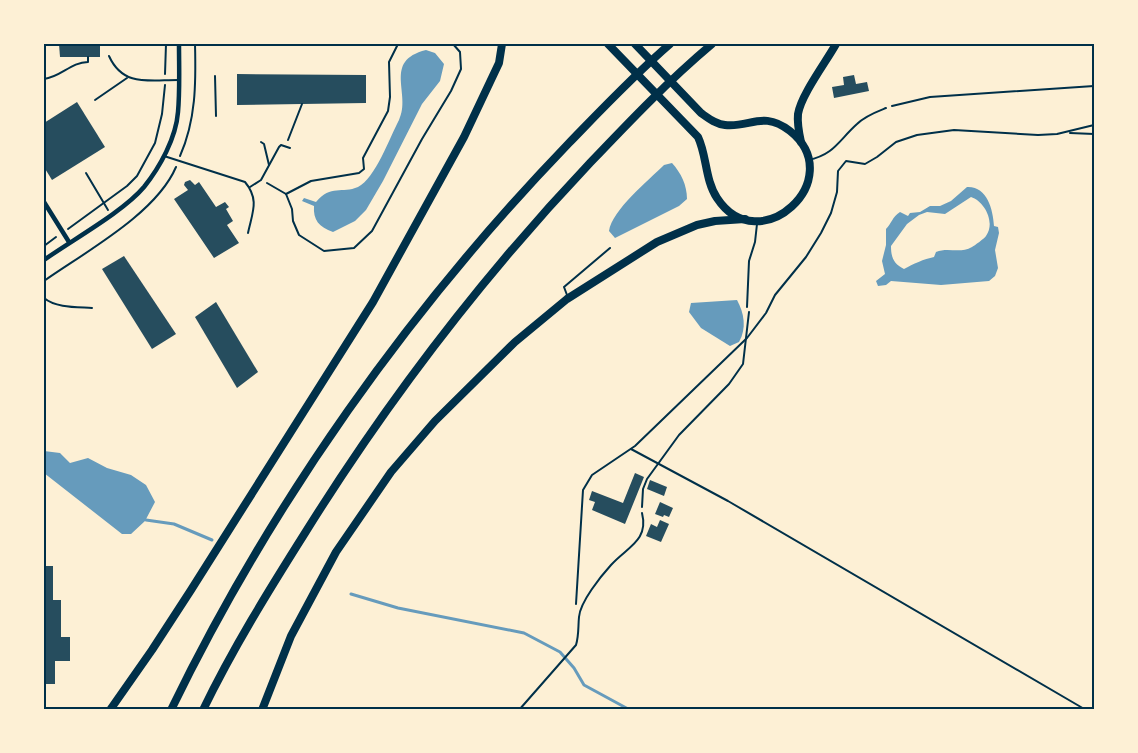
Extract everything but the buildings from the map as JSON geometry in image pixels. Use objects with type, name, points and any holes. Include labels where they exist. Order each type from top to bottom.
[{"type":"highway","points":[[110,710],[184,600],[373,302],[464,137],[500,63],[502,44]]},
{"type":"highway","points":[[608,44],[698,137],[703,148],[712,189],[717,199],[725,208],[745,219]]},
{"type":"highway","points":[[635,44],[700,113],[713,121],[731,125],[757,120],[774,123],[789,130],[801,142]]},
{"type":"highway","points":[[171,710],[238,582],[318,454],[393,350],[463,260],[525,188],[628,82],[670,44]]},
{"type":"highway","points":[[204,710],[264,597],[345,468],[425,356],[484,281],[539,218],[648,102],[712,44]]},
{"type":"highway","points":[[262,710],[291,636],[336,552],[390,472],[443,413],[515,342],[567,299],[657,242],[697,225],[723,219],[757,221],[777,217],[794,206],[805,190],[808,180],[808,160],[798,128],[801,106],[836,44]]},
{"type":"street","points":[[44,260],[111,214],[144,188],[164,156],[177,120],[179,44]]},
{"type":"street","points":[[44,202],[69,242]]},
{"type":"lane","points":[[109,56],[114,68],[124,77],[178,80]]},
{"type":"lane","points":[[215,76],[216,116]]},
{"type":"lane","points":[[95,100],[127,77]]},
{"type":"lane","points":[[808,160],[824,156],[858,123],[886,108]]},
{"type":"lane","points":[[261,141],[264,144],[269,165]]},
{"type":"lane","points":[[249,187],[261,180],[281,145],[290,148]]},
{"type":"lane","points":[[164,156],[238,179],[249,187],[255,198],[248,233]]},
{"type":"lane","points":[[747,307],[749,261],[755,242],[757,221]]},
{"type":"lane","points":[[567,299],[564,287],[610,248]]},
{"type":"lane","points":[[44,298],[48,302],[67,307],[92,308]]},
{"type":"lane","points":[[519,710],[576,645],[579,634],[579,615],[585,601],[611,565],[641,536],[645,525],[642,513]]},
{"type":"path","points":[[44,246],[127,186],[146,163],[155,143],[162,114],[166,44]]},
{"type":"path","points":[[286,194],[311,181],[359,173],[364,169],[363,158],[388,111],[389,62],[398,44]]},
{"type":"path","points":[[261,180],[286,194],[299,235],[324,251],[354,248],[372,231],[451,91],[461,69],[460,52],[453,44]]},
{"type":"path","points":[[44,79],[64,73],[81,62],[88,62],[88,57]]},
{"type":"path","points":[[886,108],[910,100],[930,97],[1095,86]]},
{"type":"path","points":[[285,146],[302,104]]},
{"type":"path","points":[[1064,133],[1095,125]]},
{"type":"path","points":[[579,615],[575,610],[583,490],[592,475],[631,449],[747,338],[766,313],[775,295],[806,257],[821,233],[831,213],[837,192],[838,171],[846,161],[865,164],[896,142],[917,135],[954,130],[1038,135],[1095,134]]},
{"type":"path","points":[[86,173],[111,214]]},
{"type":"path","points":[[642,513],[643,489],[647,479],[679,435],[729,384],[743,364],[749,312]]},
{"type":"path","points":[[631,449],[728,501],[1086,710]]},
{"type":"water","points":[[426,50],[435,53],[444,64],[440,81],[422,104],[383,181],[366,210],[355,221],[333,232],[324,228],[316,219],[314,206],[302,201],[304,198],[316,202],[321,196],[332,191],[358,187],[370,176],[399,120],[403,100],[401,79],[405,62],[413,55]]},
{"type":"water","points":[[672,163],[683,180],[687,199],[679,206],[615,238],[609,231],[617,214],[664,165]]},
{"type":"water","points":[[967,187],[980,190],[988,200],[994,226],[998,227],[999,233],[995,250],[998,268],[995,276],[989,281],[941,285],[891,281],[886,285],[878,286],[876,281],[885,274],[882,261],[886,245],[886,229],[895,216],[900,212],[908,216],[910,213],[920,212],[930,206],[940,206],[951,201]],"holes":[[[971,197],[984,207],[990,225],[982,240],[968,249],[936,252],[934,257],[904,269],[895,263],[891,246],[907,224],[927,212],[945,214]]]},
{"type":"water","points":[[737,300],[743,315],[744,326],[739,342],[730,346],[701,328],[689,312],[691,303]]},
{"type":"water","points":[[44,451],[60,453],[70,463],[88,458],[107,468],[131,475],[146,485],[155,502],[145,521],[131,534],[122,534],[44,473]]},
{"type":"waterway","points":[[146,520],[174,524],[212,540]]},
{"type":"waterway","points":[[351,594],[398,608],[524,633],[560,652],[574,668],[584,685],[630,710]]}]
